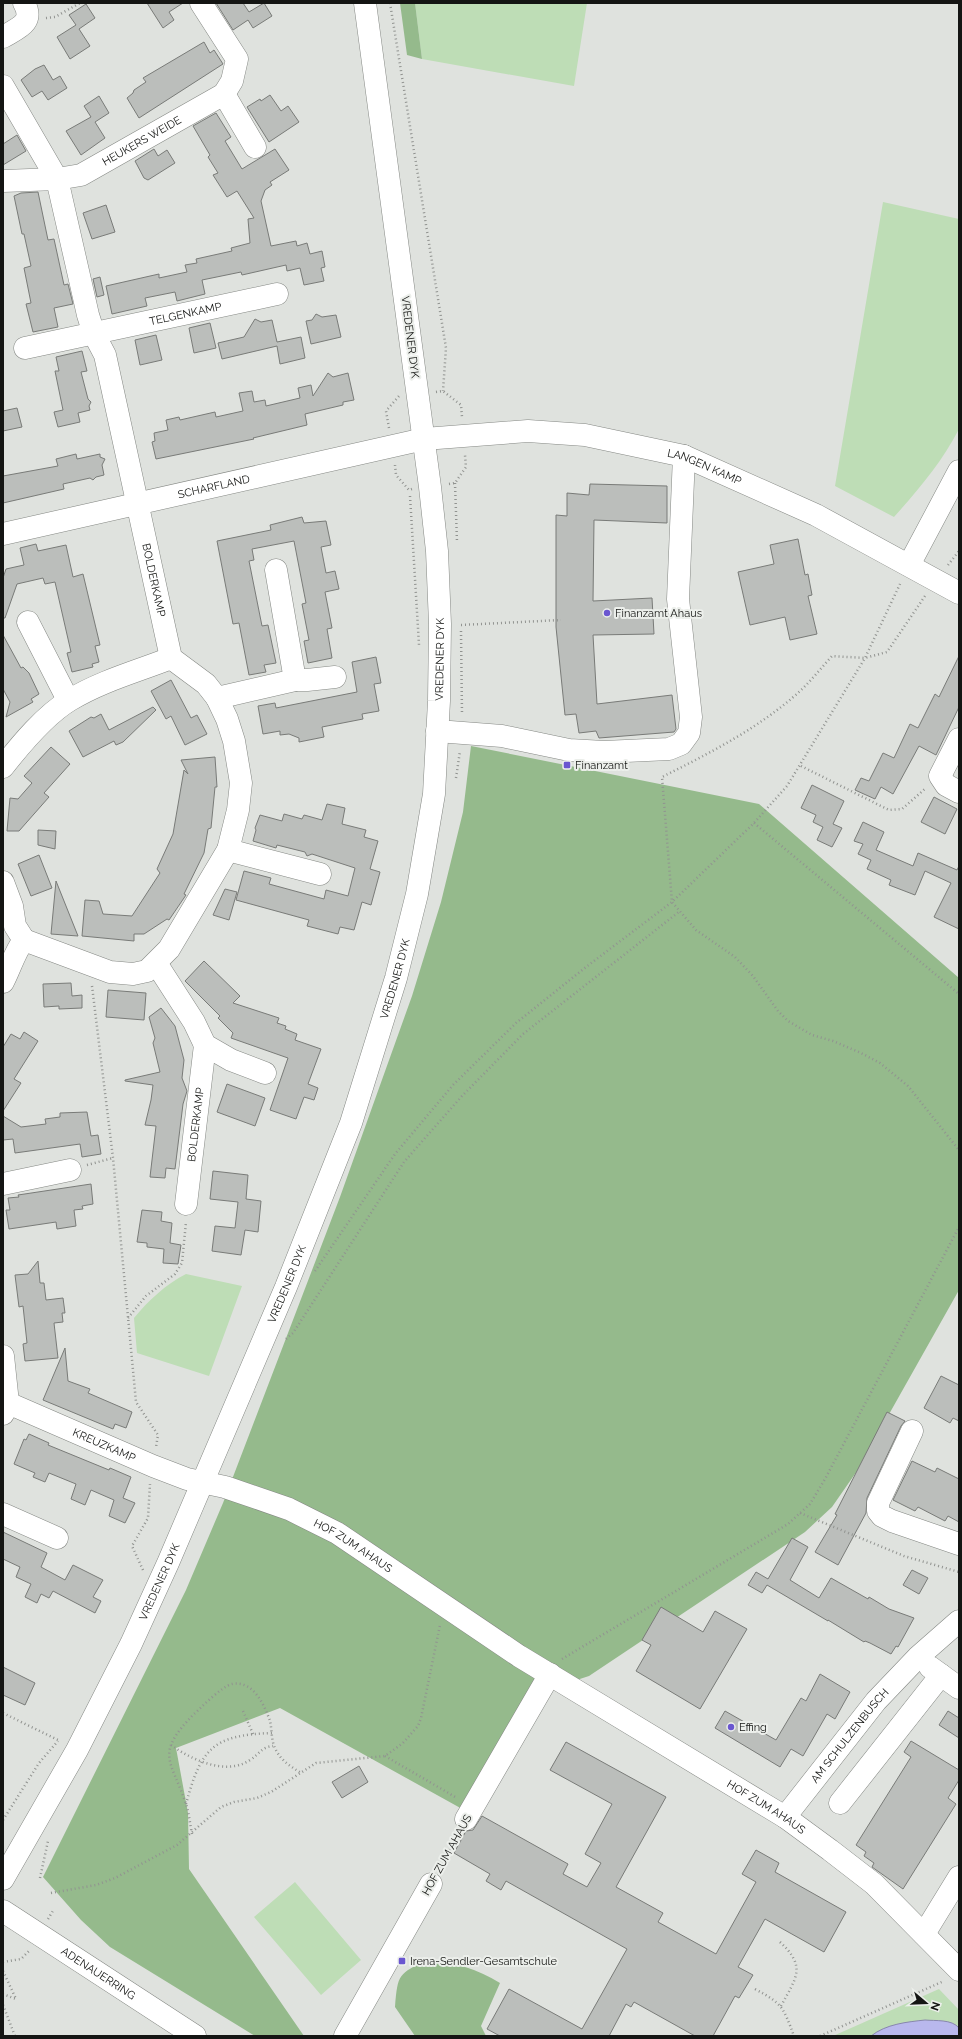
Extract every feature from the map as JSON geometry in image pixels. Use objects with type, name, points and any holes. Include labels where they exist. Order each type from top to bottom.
[{"type":"street","points":[[201,3],[237,59],[232,81],[224,94],[255,147]]},
{"type":"street","name":"VREDENER DYK","points":[[3,1879],[66,1741],[134,1637],[168,1564],[286,1287],[350,1123],[396,978],[420,879],[434,794],[438,731],[440,624],[437,551],[424,439],[366,3]]},
{"type":"street","points":[[3,37],[24,24],[26,11]]},
{"type":"street","points":[[3,86],[57,179],[88,315],[94,334],[104,355],[138,503]]},
{"type":"street","name":"HEUKERS WEIDE","points":[[57,179],[80,175],[224,94]]},
{"type":"street","points":[[3,182],[57,179]]},
{"type":"street","name":"TELGENKAMP","points":[[25,348],[277,294]]},
{"type":"street","name":"LANGEN KAMP","points":[[424,439],[528,431],[585,435],[684,456],[809,512],[909,564],[934,580],[959,593]]},
{"type":"street","name":"SCHARFLAND","points":[[3,534],[424,439]]},
{"type":"street","points":[[438,731],[502,736],[569,750],[604,752],[669,749],[681,744],[689,733],[691,717],[678,599],[684,456]]},
{"type":"street","points":[[909,564],[959,471]]},
{"type":"street","name":"BOLDERKAMP","points":[[138,503],[171,658]]},
{"type":"street","points":[[276,570],[295,680]]},
{"type":"street","points":[[28,622],[68,700]]},
{"type":"street","points":[[3,767],[21,744],[68,700],[94,688],[171,658],[206,684],[217,698],[227,719],[234,741],[241,783],[238,810],[228,850],[169,949],[147,971],[134,974],[110,972],[90,965],[20,948]]},
{"type":"street","points":[[217,698],[295,680],[335,677]]},
{"type":"street","points":[[959,739],[940,776],[946,785],[959,792]]},
{"type":"street","points":[[228,850],[320,874]]},
{"type":"street","points":[[3,882],[12,906],[20,948],[3,982]]},
{"type":"street","points":[[156,963],[194,1022],[205,1045],[231,1060],[265,1073]]},
{"type":"street","name":"BOLDERKAMP","points":[[186,1204],[205,1045]]},
{"type":"street","points":[[3,1184],[70,1170]]},
{"type":"street","name":"KREUZKAMP","points":[[3,1356],[5,1408],[152,1472],[202,1483]]},
{"type":"street","points":[[912,1431],[878,1503],[878,1511],[882,1516],[892,1521],[959,1544]]},
{"type":"street","name":"HOF ZUM AHAUS","points":[[202,1483],[225,1488],[283,1506],[312,1520],[366,1551],[444,1605],[546,1672],[785,1818],[874,1884],[924,1934],[952,1975]]},
{"type":"street","points":[[3,1514],[57,1538]]},
{"type":"street","name":"AM SCHULZENBUSCH","points":[[785,1818],[876,1701],[918,1658],[959,1621]]},
{"type":"street","points":[[918,1658],[959,1688]]},
{"type":"street","name":"HOF ZUM AHAUS","points":[[470,1813],[546,1672]]},
{"type":"street","points":[[840,1803],[942,1675]]},
{"type":"street","points":[[924,1934],[959,1877]]},
{"type":"street","name":"HOF ZUM AHAUS","points":[[345,2036],[431,1884]]},
{"type":"street","name":"ADENAUERRING","points":[[3,1911],[194,2036]]},
{"type":"path","points":[[26,11],[55,17],[80,3]]},
{"type":"path","points":[[390,3],[446,348],[443,391]]},
{"type":"path","points":[[409,490],[419,628],[418,652]]},
{"type":"path","points":[[314,1271],[395,1154],[453,1085],[516,1023],[586,967],[672,902],[754,823],[787,786],[801,766],[865,658],[909,564]]},
{"type":"path","points":[[934,580],[904,629],[887,652],[865,658],[832,656],[800,692],[763,721],[714,751],[662,777],[672,902],[696,930],[735,957],[753,976],[778,1011],[788,1021],[812,1035],[833,1041],[861,1053],[898,1077],[908,1086],[959,1150]]},
{"type":"path","points":[[461,625],[561,620]]},
{"type":"path","points":[[801,766],[889,810],[902,809],[940,776]]},
{"type":"path","points":[[754,823],[959,994]]},
{"type":"path","points":[[284,1340],[293,1332],[404,1162],[462,1096],[523,1034],[680,911]]},
{"type":"path","points":[[90,965],[113,1158],[136,1402],[158,1435],[152,1472],[148,1518],[132,1546],[144,1573]]},
{"type":"path","points":[[70,1170],[113,1158]]},
{"type":"path","points":[[127,1318],[146,1296],[175,1274],[182,1263],[187,1218],[186,1204]]},
{"type":"path","points":[[546,1672],[788,1524],[810,1504],[825,1479],[959,1227]]},
{"type":"path","points":[[800,1513],[897,1554],[959,1572]]},
{"type":"path","points":[[51,1893],[96,1885],[114,1878],[177,1846],[220,1807],[234,1802],[257,1798],[271,1792],[316,1763],[385,1756],[403,1743],[418,1726],[424,1711],[444,1605]]},
{"type":"path","points":[[192,1834],[186,1804],[171,1768],[169,1752],[171,1745],[185,1724],[201,1707],[230,1684],[240,1684],[253,1690],[263,1704],[272,1733],[274,1746],[287,1764],[301,1773]]},
{"type":"path","points":[[243,1711],[253,1734]]},
{"type":"path","points":[[3,1712],[66,1741],[39,1763],[3,1820]]},
{"type":"path","points":[[186,1804],[194,1774],[201,1761],[216,1745],[232,1738],[253,1734],[272,1733]]},
{"type":"path","points":[[171,1745],[201,1761],[215,1765],[236,1766],[252,1760],[266,1746],[274,1746]]},
{"type":"path","points":[[385,1756],[470,1813]]},
{"type":"path","name":"HOF ZUM AHAUS","points":[[431,1884],[470,1813]]},
{"type":"path","points":[[3,1962],[21,1959],[30,1950],[39,1934]]},
{"type":"path","points":[[780,1942],[790,1952],[796,1965],[796,1978],[782,2006]]},
{"type":"path","points":[[3,1970],[16,1999],[3,1994]]},
{"type":"path","points":[[820,2036],[952,1975]]},
{"type":"path","points":[[755,1989],[774,1999],[782,2006],[794,2036]]},
{"type":"path","points":[[3,2005],[15,2036]]},
{"type":"green space","points":[[400,3],[415,3],[422,59],[407,55]]},
{"type":"green space","points":[[415,3],[587,3],[574,86],[422,59]]},
{"type":"green space","points":[[883,202],[959,219],[959,429],[930,475],[894,517],[835,486]]},
{"type":"green space","points":[[471,746],[759,804],[959,978],[959,1290],[857,1471],[832,1507],[805,1532],[589,1676],[546,1690],[464,1810],[280,1708],[176,1748],[188,1813],[189,1869],[304,2036],[255,2036],[110,1947],[81,1920],[43,1877],[186,1590],[223,1503],[340,1197],[412,996],[441,902],[463,812]]},
{"type":"green space","points":[[186,1274],[242,1286],[209,1376],[137,1353],[134,1318],[158,1293]]},
{"type":"green space","points":[[295,1882],[361,1960],[321,1995],[254,1917]]},
{"type":"green space","points":[[428,1959],[465,1967],[500,1983],[481,2026],[486,2036],[415,2036],[395,2007],[397,1987],[401,1976],[405,1972]]},
{"type":"green space","points":[[939,1989],[959,2010],[959,2036],[833,2036]]},
{"type":"water","points":[[925,2020],[952,2023],[959,2028],[959,2036],[871,2036],[890,2026]]},
{"type":"building","points":[[147,3],[183,3],[169,12],[174,20],[163,28]]},
{"type":"building","points":[[216,3],[243,3],[249,12],[264,3],[272,16],[253,28],[248,20],[233,30]]},
{"type":"building","points":[[86,4],[95,18],[79,29],[90,46],[70,59],[57,37],[76,25],[69,15]]},
{"type":"building","points":[[204,42],[210,53],[214,50],[223,64],[139,118],[127,98],[133,93],[134,90],[146,82],[143,78]]},
{"type":"building","points":[[44,65],[53,80],[60,76],[67,88],[48,100],[42,91],[32,97],[21,80],[35,69]]},
{"type":"building","points":[[270,95],[281,111],[288,106],[299,122],[269,142],[247,107]]},
{"type":"building","points":[[99,96],[109,113],[95,122],[105,138],[81,155],[66,131],[91,117],[84,106]]},
{"type":"building","points":[[216,113],[231,137],[225,141],[242,169],[275,149],[289,170],[270,182],[272,185],[265,190],[261,201],[271,246],[296,241],[297,246],[307,243],[310,254],[322,251],[325,267],[321,268],[324,281],[304,285],[300,268],[287,271],[286,265],[242,275],[241,272],[202,280],[205,294],[177,301],[175,292],[145,298],[147,306],[112,314],[106,286],[159,274],[159,278],[187,272],[185,265],[197,263],[196,259],[232,251],[231,248],[250,243],[248,219],[254,218],[237,191],[227,197],[213,175],[218,173],[208,157],[210,155],[193,126]]},
{"type":"building","points":[[17,135],[26,151],[3,165],[3,144]]},
{"type":"building","points":[[154,149],[158,156],[167,150],[175,163],[148,180],[144,178],[135,161]]},
{"type":"building","points":[[38,192],[48,240],[54,239],[64,285],[68,284],[73,304],[54,308],[58,327],[33,332],[26,304],[31,303],[24,268],[31,266],[14,196],[21,193]]},
{"type":"building","points":[[106,205],[115,232],[92,239],[83,213]]},
{"type":"building","points":[[100,277],[104,295],[97,297],[93,279]]},
{"type":"building","points":[[316,314],[322,317],[336,315],[341,337],[311,344],[306,321],[312,320]]},
{"type":"building","points":[[255,319],[261,322],[272,320],[277,342],[301,337],[305,358],[280,364],[277,346],[222,359],[218,343],[244,337]]},
{"type":"building","points":[[210,323],[216,348],[194,353],[189,328]]},
{"type":"building","points":[[156,335],[162,360],[140,365],[135,340]]},
{"type":"building","points":[[82,351],[87,371],[81,372],[88,399],[91,402],[89,406],[90,410],[78,413],[80,422],[58,427],[54,412],[63,410],[55,371],[59,371],[56,357]]},
{"type":"building","points":[[328,373],[333,377],[348,373],[354,400],[343,402],[343,405],[305,414],[307,425],[253,438],[254,439],[156,459],[152,442],[155,441],[154,433],[168,430],[166,420],[179,417],[180,420],[215,412],[216,417],[243,411],[239,393],[252,391],[254,402],[265,400],[266,406],[300,398],[298,388],[311,385],[313,396]]},
{"type":"building","points":[[17,408],[22,427],[3,431],[3,411]]},
{"type":"building","points":[[76,454],[77,459],[100,454],[100,457],[105,459],[102,465],[104,475],[96,477],[93,480],[90,478],[63,484],[64,489],[3,503],[3,476],[58,466],[56,459]]},
{"type":"building","name":"Finanzamt Ahaus","points":[[590,484],[667,486],[667,523],[594,520],[593,601],[652,598],[654,634],[593,635],[597,704],[672,695],[676,729],[674,732],[599,738],[596,731],[579,733],[576,714],[565,715],[556,627],[556,515],[567,516],[567,493],[589,495]]},
{"type":"building","points":[[302,517],[304,523],[326,521],[331,545],[321,547],[326,573],[335,571],[339,589],[325,592],[332,628],[327,629],[332,658],[308,663],[304,641],[309,640],[302,604],[306,603],[294,541],[252,549],[254,560],[249,561],[262,626],[268,625],[276,663],[264,665],[266,672],[249,675],[239,623],[233,624],[217,541],[271,530],[270,525]]},
{"type":"building","points":[[798,539],[805,575],[808,574],[812,595],[808,596],[817,634],[790,640],[785,617],[750,625],[738,572],[774,564],[770,545]]},
{"type":"building","points":[[36,544],[38,551],[66,545],[73,577],[83,574],[100,645],[95,646],[99,662],[92,664],[93,667],[72,672],[67,653],[71,652],[55,582],[45,584],[43,578],[17,584],[5,618],[3,618],[3,578],[6,569],[24,565],[20,548]]},
{"type":"building","points":[[3,635],[21,668],[23,667],[29,673],[39,694],[31,699],[33,702],[6,717],[10,702],[3,689]]},
{"type":"building","points":[[959,656],[959,707],[936,755],[919,746],[893,794],[881,787],[875,799],[855,790],[861,778],[869,781],[883,753],[894,758],[910,724],[918,728],[935,694],[939,697]]},
{"type":"building","points":[[376,657],[381,683],[374,684],[379,711],[362,714],[363,719],[322,727],[324,737],[299,742],[299,738],[289,734],[280,735],[280,731],[263,734],[258,706],[275,703],[276,708],[357,692],[352,662]]},
{"type":"building","points":[[171,680],[191,718],[197,715],[207,734],[185,745],[171,716],[166,719],[151,691]]},
{"type":"building","points":[[153,707],[156,710],[123,742],[116,745],[114,741],[83,757],[69,731],[91,717],[94,718],[101,714],[109,730]]},
{"type":"building","points":[[51,747],[70,764],[44,793],[49,797],[19,831],[7,831],[10,798],[18,799],[32,783],[24,776]]},
{"type":"building","points":[[215,757],[217,787],[215,787],[211,828],[208,829],[204,853],[184,894],[186,895],[169,920],[167,919],[144,934],[134,934],[134,941],[82,936],[85,900],[99,901],[103,914],[132,916],[160,873],[157,869],[173,834],[184,770],[188,774],[181,760]]},
{"type":"building","points":[[812,785],[844,801],[833,824],[842,828],[832,847],[817,840],[823,827],[813,822],[816,815],[801,808]]},
{"type":"building","points":[[934,797],[957,809],[945,834],[921,822]]},
{"type":"building","points":[[327,804],[345,808],[342,824],[366,830],[364,837],[378,841],[370,869],[380,872],[371,905],[362,902],[354,930],[340,927],[338,934],[307,926],[309,920],[236,900],[244,871],[271,878],[269,884],[324,899],[326,890],[348,896],[355,868],[312,854],[307,856],[305,852],[277,845],[276,848],[253,841],[256,830],[255,828],[260,815],[282,821],[284,814],[302,819],[304,815],[322,820]]},
{"type":"building","points":[[863,822],[884,832],[876,850],[913,866],[918,853],[957,870],[959,866],[959,929],[934,917],[951,883],[925,871],[915,895],[889,885],[891,880],[867,869],[871,860],[858,854],[863,844],[854,841]]},
{"type":"building","points":[[38,830],[56,831],[55,849],[38,845]]},
{"type":"building","points":[[39,855],[52,888],[31,896],[18,864]]},
{"type":"building","points":[[56,881],[78,936],[51,934]]},
{"type":"building","points":[[225,889],[237,892],[229,920],[213,915]]},
{"type":"building","points":[[204,961],[240,996],[233,1003],[279,1018],[277,1023],[286,1026],[285,1029],[297,1034],[295,1040],[321,1049],[308,1084],[318,1088],[314,1100],[304,1097],[296,1119],[270,1110],[288,1058],[231,1038],[233,1033],[218,1018],[220,1016],[185,981]]},
{"type":"building","points":[[71,983],[72,996],[82,995],[82,1008],[59,1009],[59,1006],[44,1007],[43,984]]},
{"type":"building","points":[[108,990],[146,993],[144,1020],[106,1017]]},
{"type":"building","points":[[161,1008],[175,1026],[184,1060],[182,1078],[187,1091],[183,1104],[175,1169],[166,1168],[165,1178],[150,1177],[156,1126],[145,1125],[153,1085],[125,1081],[160,1072],[153,1043],[155,1038],[149,1017]]},
{"type":"building","points":[[24,1032],[38,1041],[14,1079],[21,1083],[3,1111],[3,1047],[11,1034],[20,1039]]},
{"type":"building","points":[[227,1084],[265,1098],[255,1126],[217,1112]]},
{"type":"building","points":[[87,1112],[91,1136],[98,1135],[101,1154],[82,1157],[80,1144],[15,1153],[13,1139],[3,1140],[3,1116],[21,1127],[46,1124],[45,1119],[60,1117],[60,1113]]},
{"type":"building","points":[[213,1171],[248,1175],[246,1199],[261,1201],[258,1232],[245,1230],[241,1255],[212,1251],[215,1226],[235,1228],[238,1202],[210,1199]]},
{"type":"building","points":[[91,1184],[93,1204],[82,1206],[83,1209],[74,1210],[76,1226],[57,1229],[56,1222],[9,1229],[6,1210],[10,1210],[8,1198],[19,1197],[18,1195]]},
{"type":"building","points":[[142,1210],[162,1212],[161,1221],[172,1223],[170,1243],[181,1245],[178,1264],[163,1263],[164,1249],[147,1247],[147,1243],[137,1242]]},
{"type":"building","points":[[38,1261],[40,1283],[44,1283],[46,1300],[63,1298],[65,1313],[62,1313],[63,1322],[54,1323],[58,1358],[25,1361],[23,1344],[27,1343],[23,1306],[19,1307],[15,1275],[28,1274]]},
{"type":"building","points":[[65,1348],[68,1381],[90,1389],[88,1393],[132,1412],[126,1428],[115,1424],[113,1429],[43,1400]]},
{"type":"building","points":[[941,1376],[959,1385],[959,1421],[953,1418],[950,1423],[924,1408]]},
{"type":"building","points":[[887,1412],[905,1421],[901,1426],[867,1498],[866,1513],[838,1565],[815,1552],[837,1515],[835,1514]]},
{"type":"building","points":[[29,1434],[49,1443],[48,1445],[109,1470],[110,1468],[131,1477],[123,1498],[135,1503],[125,1523],[109,1516],[114,1500],[91,1490],[85,1505],[71,1499],[76,1484],[49,1473],[45,1482],[33,1477],[35,1473],[14,1464],[24,1439],[26,1440]]},
{"type":"building","points":[[912,1461],[935,1472],[937,1468],[959,1479],[959,1522],[948,1516],[945,1521],[918,1507],[915,1511],[893,1500]]},
{"type":"building","points":[[3,1532],[47,1553],[41,1567],[65,1580],[73,1565],[103,1580],[93,1597],[101,1601],[95,1613],[53,1591],[49,1598],[41,1594],[37,1603],[25,1597],[31,1584],[16,1577],[20,1567],[3,1559]]},
{"type":"building","points":[[792,1538],[808,1547],[790,1580],[819,1598],[831,1578],[868,1599],[869,1597],[889,1609],[914,1618],[898,1647],[896,1646],[891,1654],[870,1643],[864,1642],[767,1585],[762,1593],[748,1585],[756,1572],[768,1579]]},
{"type":"building","points":[[912,1570],[928,1578],[919,1594],[903,1585]]},
{"type":"building","points":[[661,1607],[703,1632],[715,1611],[747,1629],[700,1709],[636,1671],[651,1645],[642,1640]]},
{"type":"building","points":[[3,1667],[35,1683],[25,1705],[3,1695]]},
{"type":"building","points":[[820,1674],[850,1692],[835,1719],[827,1714],[803,1756],[791,1749],[780,1767],[715,1728],[725,1711],[776,1740],[801,1698],[806,1701]]},
{"type":"building","points":[[948,1711],[959,1718],[959,1738],[939,1725]]},
{"type":"building","points":[[911,1741],[959,1770],[959,1780],[948,1798],[956,1804],[903,1889],[872,1867],[874,1863],[864,1856],[866,1852],[856,1845],[911,1757],[904,1752]]},
{"type":"building","points":[[566,1742],[666,1797],[616,1887],[663,1913],[658,1922],[716,1954],[756,1882],[742,1874],[756,1850],[779,1863],[775,1872],[846,1912],[824,1952],[765,1919],[738,1967],[753,1975],[739,1998],[735,1996],[713,2036],[695,2036],[634,2002],[631,2007],[626,2004],[609,2036],[500,2036],[487,2029],[509,1989],[582,2029],[627,1949],[506,1881],[501,1890],[486,1881],[490,1874],[454,1853],[466,1831],[473,1830],[482,1816],[568,1864],[563,1874],[587,1887],[601,1863],[585,1854],[612,1804],[550,1770]]},
{"type":"building","points":[[359,1766],[368,1782],[342,1798],[332,1782]]},
{"type":"place","name":"Finanzamt Ahaus","points":[[607,613]]},
{"type":"place","name":"Finanzamt","points":[[567,765]]},
{"type":"place","name":"Effing","points":[[731,1727]]},
{"type":"place","name":"Irena-Sendler-Gesamtschule","points":[[402,1961]]}]
